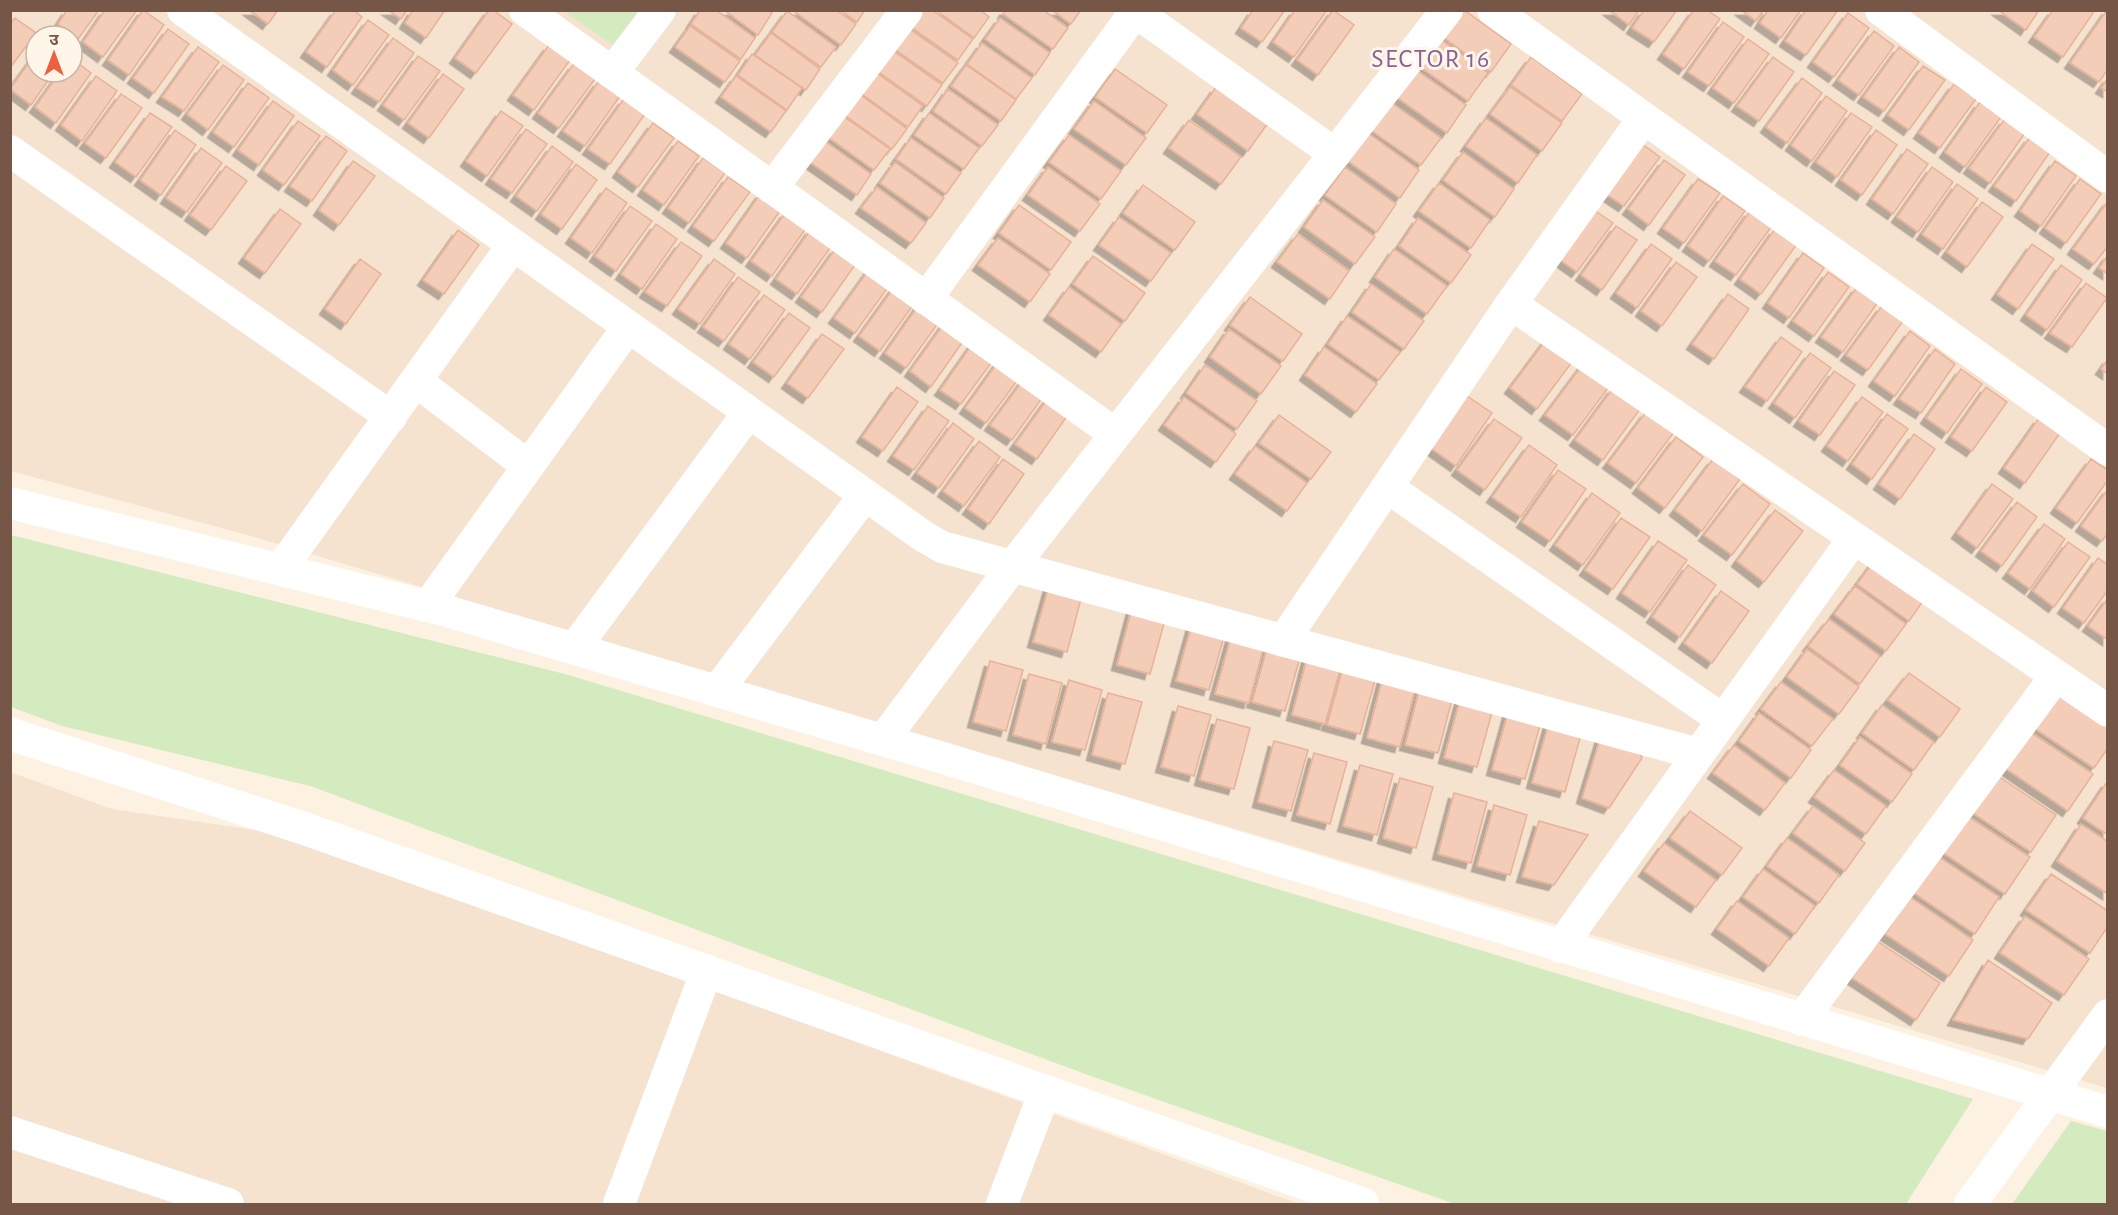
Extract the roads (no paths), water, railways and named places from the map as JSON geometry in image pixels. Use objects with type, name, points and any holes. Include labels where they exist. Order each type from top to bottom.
[{"type":"street","points":[[525,10],[1115,434]]},
{"type":"street","points":[[612,73],[660,10]]},
{"type":"street","points":[[772,188],[907,10]]},
{"type":"street","points":[[883,740],[1012,567],[1447,10]]},
{"type":"street","points":[[1492,10],[2108,450]]},
{"type":"street","points":[[926,299],[1134,11],[1335,154]]},
{"type":"street","points":[[204,16],[513,245],[865,495],[942,547],[1698,754]]},
{"type":"street","points":[[1900,16],[2108,177]]},
{"type":"street","points":[[1283,641],[1511,304],[1643,118]]},
{"type":"street","points":[[10,151],[391,417]]},
{"type":"street","points":[[280,570],[513,245]]},
{"type":"street","points":[[1511,304],[2108,711]]},
{"type":"street","points":[[428,606],[628,327]]},
{"type":"street","points":[[416,381],[528,466]]},
{"type":"street","points":[[574,649],[749,412]]},
{"type":"street","points":[[1387,487],[1723,720]]},
{"type":"street","points":[[717,691],[865,495]]},
{"type":"street","points":[[10,503],[428,606],[883,740],[2048,1096],[2108,1112]]},
{"type":"street","points":[[1560,947],[1854,538]]},
{"type":"street","points":[[1801,1020],[2056,676]]},
{"type":"street","points":[[10,734],[303,828],[1363,1204]]},
{"type":"street","points":[[619,1204],[707,970]]},
{"type":"street","points":[[1970,1204],[2108,1015]]},
{"type":"street","points":[[1002,1204],[1045,1091]]},
{"type":"street","points":[[10,1132],[211,1202]]},
{"type":"district","name":"SECTOR 16","points":[[1431,59]]}]
